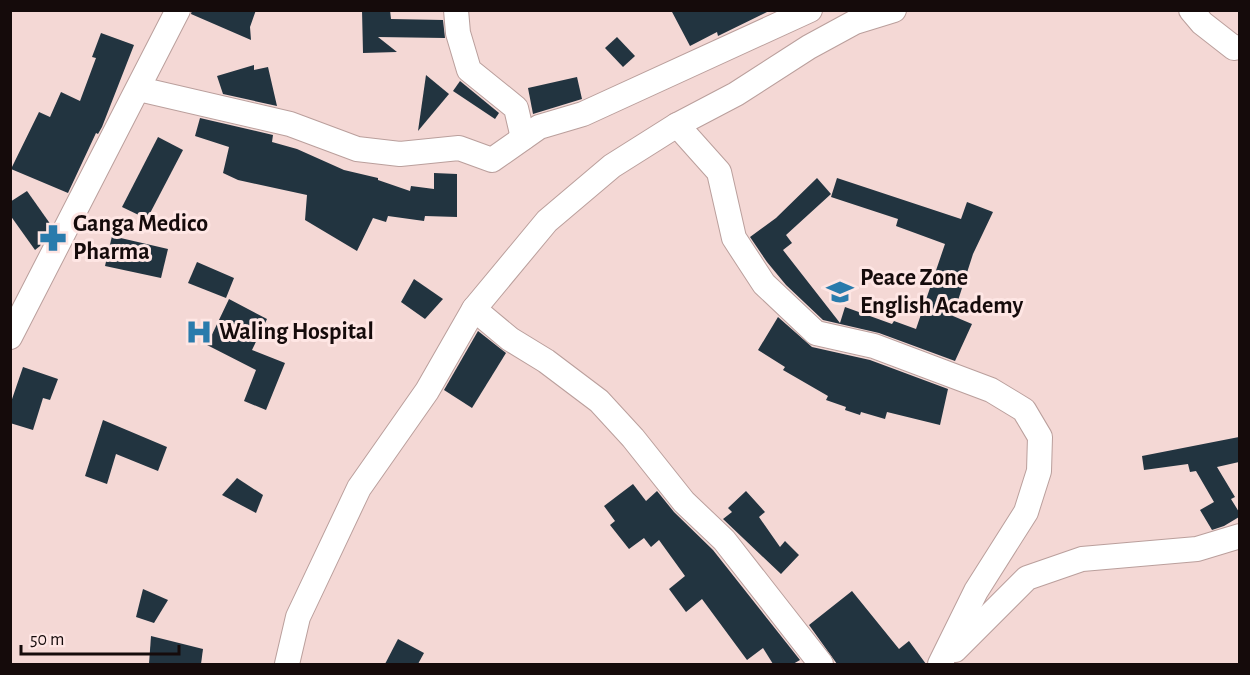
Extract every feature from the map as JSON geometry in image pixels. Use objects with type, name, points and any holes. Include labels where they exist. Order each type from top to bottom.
[{"type":"street","points":[[10,337],[178,10]]},
{"type":"street","points":[[456,10],[458,33],[469,70],[516,108],[523,138]]},
{"type":"street","points":[[139,88],[290,124],[357,149],[400,154],[459,148],[492,160],[539,127],[583,114],[810,10]]},
{"type":"street","points":[[287,664],[298,617],[359,488],[427,391],[474,309],[547,221],[612,166],[677,125],[736,94],[809,47],[850,16],[894,10]]},
{"type":"street","points":[[1191,10],[1202,23],[1234,48],[1239,47]]},
{"type":"street","points":[[677,125],[719,172],[734,238],[764,284],[816,333],[874,346],[990,390],[1024,410],[1040,437],[1039,471],[1026,512],[976,591],[940,664],[1027,578],[1082,559],[1197,549],[1239,536]]},
{"type":"street","points":[[474,309],[510,339],[546,361],[599,401],[633,438],[684,502],[724,540],[821,664]]},
{"type":"building","points":[[192,10],[256,10],[250,27],[251,40],[191,14]]},
{"type":"building","points":[[362,10],[390,10],[391,19],[443,20],[445,38],[378,37],[397,52],[363,53]]},
{"type":"building","points":[[671,10],[771,10],[718,36],[717,32],[690,46]]},
{"type":"building","points":[[101,33],[134,45],[102,127],[98,134],[96,133],[68,193],[11,169],[39,112],[50,117],[61,92],[80,101],[96,58],[92,57]]},
{"type":"building","points":[[617,37],[635,56],[623,67],[605,48]]},
{"type":"building","points":[[254,65],[254,70],[268,67],[277,106],[223,94],[217,76]]},
{"type":"building","points":[[426,75],[449,94],[418,131]]},
{"type":"building","points":[[577,77],[582,99],[533,114],[528,88]]},
{"type":"building","points":[[460,81],[499,113],[495,119],[453,91]]},
{"type":"building","points":[[200,118],[273,135],[272,142],[297,149],[344,170],[378,178],[378,180],[410,191],[411,186],[434,189],[434,173],[457,174],[457,217],[425,216],[424,221],[388,216],[386,222],[373,218],[357,251],[305,220],[307,195],[238,180],[223,173],[229,147],[195,136]]},
{"type":"building","points":[[158,137],[183,150],[147,219],[122,207]]},
{"type":"building","points":[[817,178],[831,194],[786,235],[792,243],[783,250],[840,323],[845,307],[892,324],[894,321],[916,329],[945,244],[896,226],[898,219],[831,197],[837,178],[961,219],[967,202],[993,212],[973,254],[953,316],[972,324],[955,361],[879,333],[823,320],[786,285],[767,262],[750,237],[776,218]]},
{"type":"building","points":[[27,191],[51,225],[40,246],[35,250],[10,215],[10,202]]},
{"type":"building","points":[[112,236],[168,249],[161,278],[105,266]]},
{"type":"building","points":[[197,262],[234,278],[226,298],[188,283]]},
{"type":"building","points":[[414,279],[443,299],[425,319],[401,302]]},
{"type":"building","points":[[229,299],[267,319],[252,350],[285,363],[266,410],[244,401],[256,370],[207,345]]},
{"type":"building","points":[[778,317],[812,347],[870,360],[948,389],[940,425],[887,412],[885,419],[861,412],[860,415],[826,400],[828,396],[783,370],[785,367],[758,350]]},
{"type":"building","points":[[478,331],[506,353],[472,408],[444,390]]},
{"type":"building","points":[[23,367],[58,379],[50,400],[43,398],[33,430],[10,423],[10,405]]},
{"type":"building","points":[[103,420],[167,447],[158,471],[116,454],[107,484],[85,476]]},
{"type":"building","points":[[1239,437],[1239,462],[1217,467],[1235,497],[1231,499],[1239,512],[1239,517],[1224,526],[1212,530],[1200,510],[1214,502],[1196,471],[1190,472],[1188,464],[1144,470],[1142,456]]},
{"type":"building","points":[[237,478],[263,495],[256,513],[222,495]]},
{"type":"building","points":[[633,484],[646,501],[657,491],[674,512],[713,550],[800,660],[793,664],[773,664],[763,648],[747,660],[702,599],[686,612],[669,589],[685,576],[659,540],[651,547],[644,538],[629,549],[610,525],[615,521],[604,506]]},
{"type":"building","points":[[746,491],[765,512],[759,517],[780,547],[785,541],[799,555],[781,574],[723,519],[732,512],[728,508]]},
{"type":"building","points":[[143,589],[168,600],[154,623],[136,617]]},
{"type":"building","points":[[852,591],[899,649],[909,641],[926,664],[837,664],[809,625]]},
{"type":"building","points":[[151,636],[203,649],[201,664],[149,664]]},
{"type":"building","points":[[398,639],[424,653],[418,664],[385,664]]},
{"type":"place","name":"Ganga Medico Pharma","points":[[53,238]]},
{"type":"place","name":"Peace Zone English Academy","points":[[840,292]]},
{"type":"place","name":"Waling Hospital","points":[[199,332]]}]
